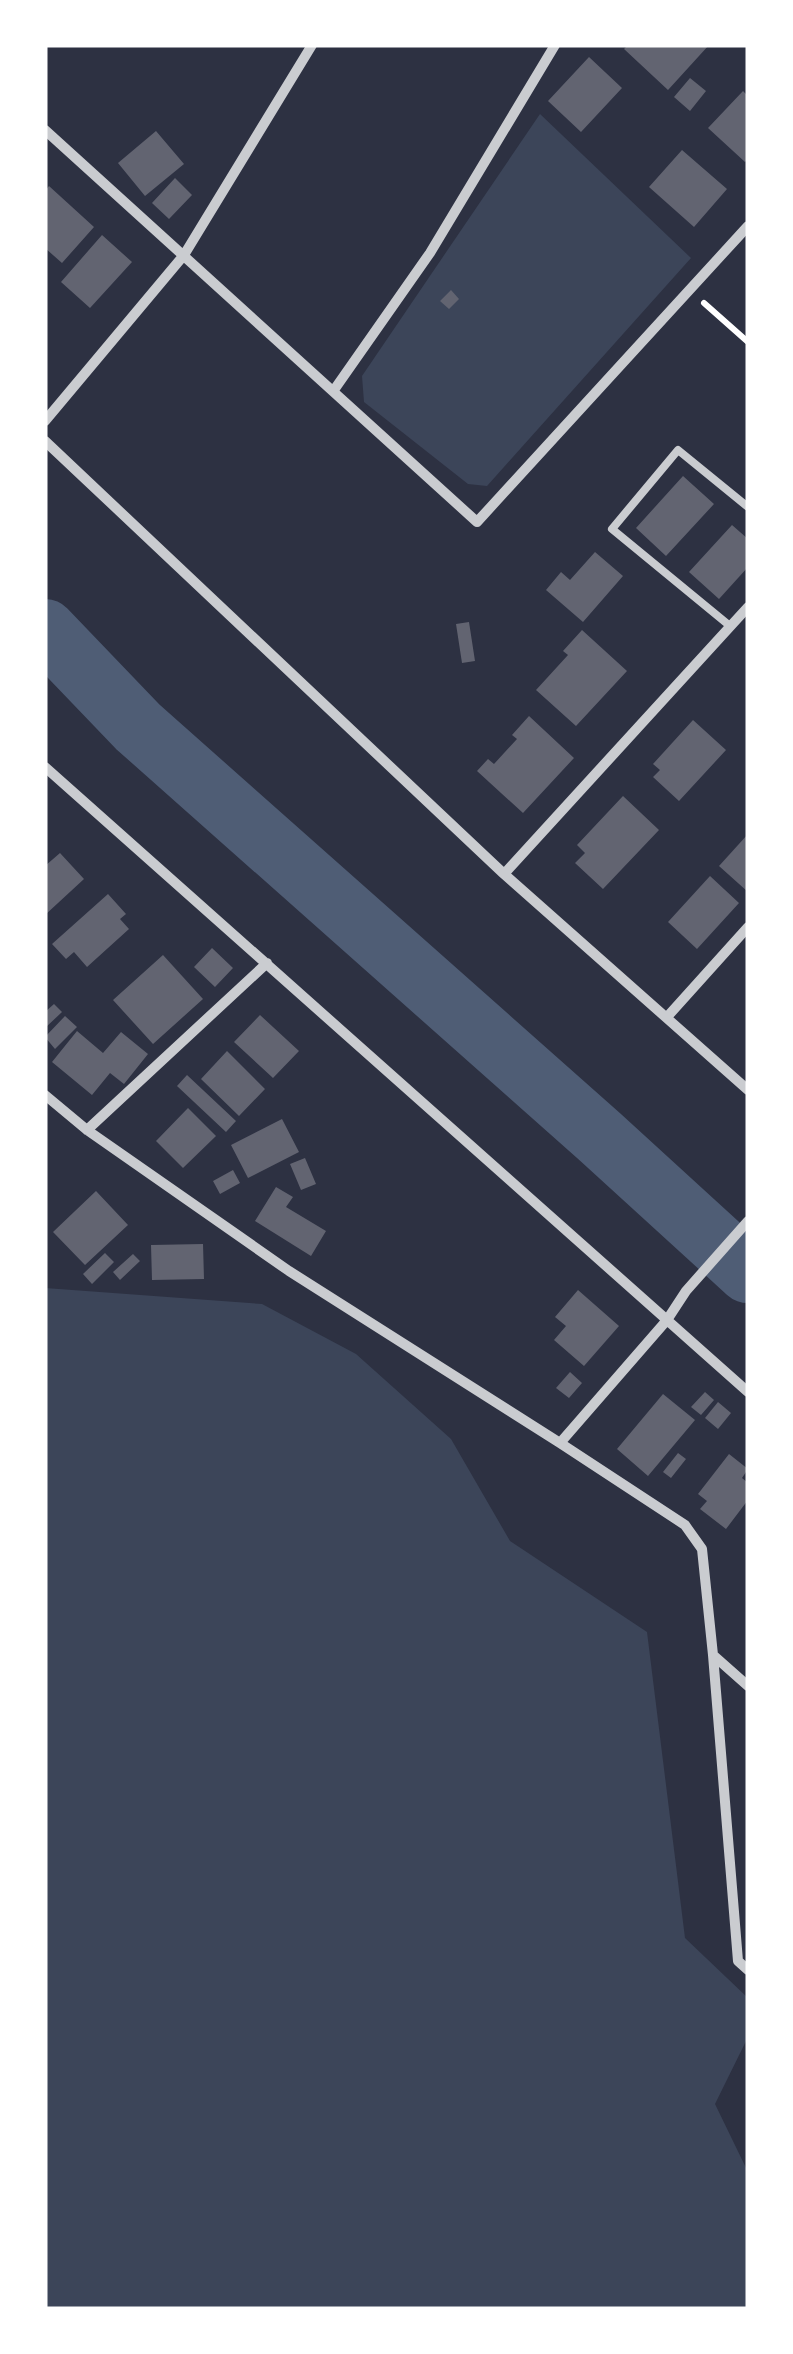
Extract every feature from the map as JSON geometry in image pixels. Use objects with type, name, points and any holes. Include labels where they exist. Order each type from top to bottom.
[{"type":"street","points":[[45,421],[184,256],[312,45]]},
{"type":"street","points":[[334,390],[430,253],[555,45]]},
{"type":"street","points":[[45,130],[477,522],[748,226]]},
{"type":"street","points":[[45,441],[504,874],[748,1090]]},
{"type":"street","points":[[504,874],[748,607]]},
{"type":"street","points":[[45,767],[748,1392]]},
{"type":"street","points":[[667,1017],[748,927]]},
{"type":"street","points":[[87,1130],[267,963]]},
{"type":"street","points":[[45,1096],[87,1130],[289,1272],[685,1525],[702,1549],[738,1961],[748,1970]]},
{"type":"street","points":[[560,1443],[748,1221]]},
{"type":"street","points":[[713,1654],[748,1686]]},
{"type":"lane","points":[[730,626],[612,529],[678,450],[748,507]]},
{"type":"path","points":[[690,290],[748,342]]},
{"type":"shaded area","points":[[540,114],[691,258],[487,486],[468,484],[364,402],[362,376]]},
{"type":"shaded area","points":[[45,1288],[262,1304],[356,1354],[451,1439],[510,1541],[647,1632],[685,1938],[748,1998],[748,2037],[715,2104],[748,2172],[748,2309],[45,2309]]},
{"type":"building","points":[[628,45],[709,45],[668,90],[624,49]]},
{"type":"building","points":[[589,57],[622,88],[581,132],[548,101]]},
{"type":"building","points":[[690,78],[706,91],[690,111],[674,97]]},
{"type":"building","points":[[743,91],[748,96],[745,162],[708,128]]},
{"type":"building","points":[[156,131],[184,164],[145,196],[118,163]]},
{"type":"building","points":[[682,150],[727,189],[694,227],[649,187]]},
{"type":"building","points":[[175,178],[192,195],[169,219],[152,203]]},
{"type":"building","points":[[49,186],[94,227],[62,263],[45,248],[45,191]]},
{"type":"building","points":[[102,235],[132,262],[90,308],[61,282]]},
{"type":"building","points":[[451,290],[459,299],[449,309],[440,301]]},
{"type":"building","points":[[683,476],[714,504],[666,556],[636,528]]},
{"type":"building","points":[[732,525],[748,539],[748,567],[719,599],[689,572]]},
{"type":"building","points":[[595,552],[623,576],[583,622],[546,590],[561,572],[570,580]]},
{"type":"building","points":[[469,622],[475,661],[462,663],[456,624]]},
{"type":"building","points":[[582,630],[627,671],[576,726],[536,690],[568,655],[563,651]]},
{"type":"building","points":[[529,716],[574,758],[523,813],[477,771],[488,759],[494,764],[517,739],[512,735]]},
{"type":"building","points":[[693,720],[726,750],[679,801],[653,777],[660,770],[653,764]]},
{"type":"building","points":[[623,796],[659,830],[603,889],[575,863],[585,853],[577,845]]},
{"type":"building","points":[[748,834],[748,892],[719,866]]},
{"type":"building","points":[[60,853],[84,879],[45,915],[45,866]]},
{"type":"building","points":[[710,876],[739,903],[697,949],[668,922]]},
{"type":"building","points":[[108,894],[126,914],[120,919],[129,929],[87,967],[74,952],[66,959],[52,944]]},
{"type":"building","points":[[212,948],[233,968],[215,987],[194,967]]},
{"type":"building","points":[[163,955],[203,999],[153,1044],[113,1000]]},
{"type":"building","points":[[54,1004],[62,1012],[45,1028],[45,1012]]},
{"type":"building","points":[[260,1015],[299,1051],[273,1078],[234,1042]]},
{"type":"building","points":[[65,1016],[77,1027],[55,1049],[45,1037]]},
{"type":"building","points":[[77,1031],[103,1053],[121,1032],[148,1054],[124,1084],[110,1073],[92,1095],[52,1062]]},
{"type":"building","points":[[227,1051],[265,1089],[239,1116],[201,1079]]},
{"type":"building","points":[[187,1075],[236,1121],[226,1132],[177,1086]]},
{"type":"building","points":[[188,1108],[216,1136],[183,1168],[156,1141]]},
{"type":"building","points":[[282,1119],[299,1152],[248,1178],[231,1145]]},
{"type":"building","points":[[305,1158],[316,1184],[301,1190],[290,1164]]},
{"type":"building","points":[[233,1170],[240,1183],[220,1194],[213,1181]]},
{"type":"building","points":[[276,1187],[293,1197],[286,1207],[326,1231],[311,1256],[255,1221]]},
{"type":"building","points":[[96,1191],[128,1225],[85,1265],[53,1232]]},
{"type":"building","points":[[203,1244],[204,1279],[152,1280],[151,1245]]},
{"type":"building","points":[[105,1253],[114,1262],[92,1284],[83,1274]]},
{"type":"building","points":[[133,1254],[140,1261],[120,1280],[113,1272]]},
{"type":"building","points":[[578,1290],[619,1326],[584,1366],[554,1340],[566,1326],[555,1317]]},
{"type":"building","points":[[570,1372],[582,1383],[569,1398],[556,1388]]},
{"type":"building","points":[[705,1392],[714,1400],[701,1415],[691,1407]]},
{"type":"building","points":[[663,1394],[695,1420],[648,1476],[617,1449]]},
{"type":"building","points":[[718,1402],[731,1413],[718,1429],[705,1418]]},
{"type":"building","points":[[678,1453],[686,1459],[671,1478],[663,1472]]},
{"type":"building","points":[[729,1454],[748,1469],[742,1478],[748,1483],[748,1500],[726,1529],[700,1509],[707,1501],[698,1494]]},
{"type":"waterway","points":[[45,630],[138,727],[748,1272]]}]
